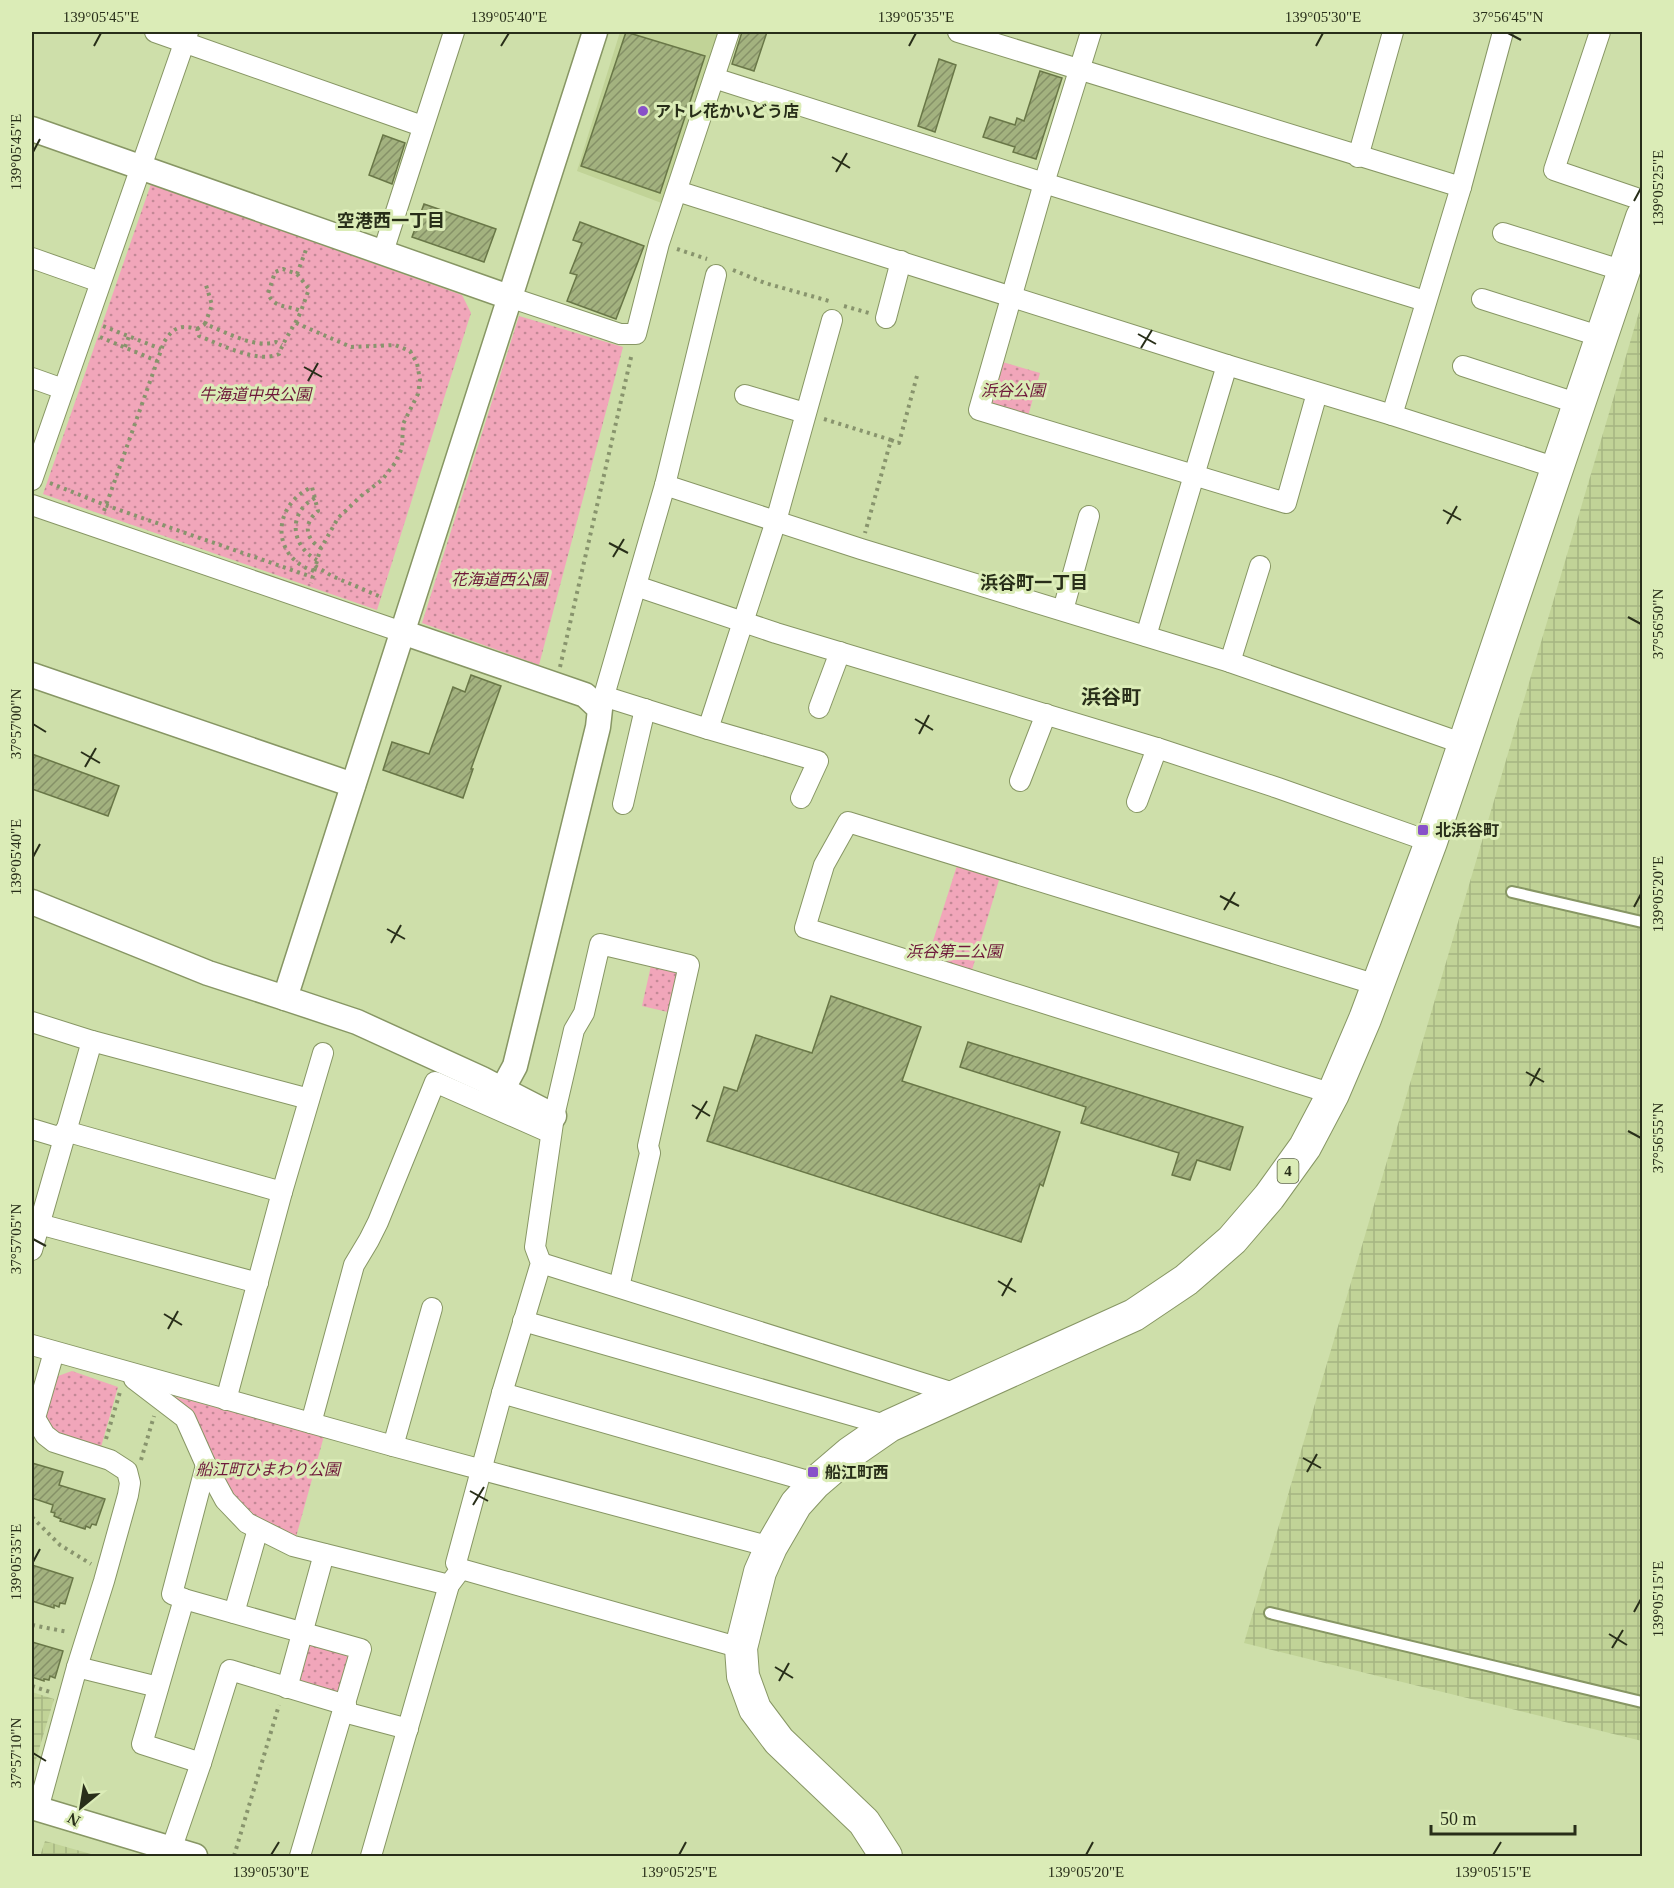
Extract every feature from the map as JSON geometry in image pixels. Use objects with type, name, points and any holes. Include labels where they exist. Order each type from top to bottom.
[{"type":"main road","name":"4","points":[[886,1857],[864,1822],[779,1741],[755,1708],[743,1676],[741,1648],[760,1572],[771,1547],[796,1504],[815,1483],[850,1452],[889,1426],[1134,1315],[1186,1280],[1232,1240],[1269,1197],[1305,1147],[1333,1094],[1365,1019],[1431,842],[1642,217]]},
{"type":"street","points":[[155,32],[187,37],[422,126]]},
{"type":"street","points":[[383,252],[454,32]]},
{"type":"street","points":[[285,998],[595,32]]},
{"type":"street","points":[[32,129],[509,297],[620,334],[636,334],[659,243],[729,32]]},
{"type":"street","points":[[958,32],[1461,188]]},
{"type":"street","points":[[1091,32],[1044,183],[979,410],[1286,503],[1317,393]]},
{"type":"street","points":[[1358,157],[1394,32]]},
{"type":"street","points":[[1392,415],[1461,188],[1503,32]]},
{"type":"street","points":[[1600,32],[1554,170],[1642,200]]},
{"type":"street","points":[[39,481],[63,389],[187,37]]},
{"type":"street","points":[[714,78],[1425,301]]},
{"type":"street","points":[[677,191],[1557,468]]},
{"type":"street","points":[[1503,233],[1624,270]]},
{"type":"street","points":[[32,258],[100,282]]},
{"type":"street","points":[[886,318],[901,261]]},
{"type":"street","points":[[502,1090],[515,1066],[598,727],[601,702],[665,485],[718,268]]},
{"type":"street","points":[[1482,298],[1602,337]]},
{"type":"street","points":[[708,729],[776,521],[832,320]]},
{"type":"street","points":[[1146,636],[1227,365]]},
{"type":"street","points":[[1464,366],[1579,404]]},
{"type":"street","points":[[32,378],[63,389]]},
{"type":"street","points":[[745,395],[805,413]]},
{"type":"street","points":[[665,485],[861,549],[1230,662],[1464,744]]},
{"type":"street","points":[[32,506],[601,702],[645,709],[818,761],[801,798]]},
{"type":"street","points":[[1063,610],[1089,516]]},
{"type":"street","points":[[1230,662],[1260,566]]},
{"type":"street","points":[[636,586],[840,652],[1157,748],[1431,842]]},
{"type":"street","points":[[819,708],[840,652]]},
{"type":"street","points":[[32,675],[354,785]]},
{"type":"street","points":[[623,804],[645,709]]},
{"type":"street","points":[[1020,781],[1046,714]]},
{"type":"street","points":[[1137,801],[1157,748]]},
{"type":"street","points":[[1333,1094],[805,928],[824,865],[848,822],[1377,985]]},
{"type":"street","points":[[32,902],[208,974],[357,1022],[502,1090],[553,1125]]},
{"type":"street","points":[[619,1287],[650,1153],[648,1146],[689,965],[600,944],[584,1013],[574,1030],[553,1125],[535,1247],[541,1263],[502,1393],[456,1563],[460,1569],[741,1648]]},
{"type":"street","points":[[32,1022],[92,1041],[309,1099]]},
{"type":"street","points":[[92,1041],[34,1237],[258,1283]]},
{"type":"street","points":[[226,1400],[322,1053]]},
{"type":"street","points":[[311,1423],[354,1265],[378,1222],[435,1082],[553,1125]]},
{"type":"street","points":[[32,1129],[282,1192]]},
{"type":"street","points":[[541,1263],[960,1395]]},
{"type":"street","points":[[393,1446],[432,1308]]},
{"type":"street","points":[[523,1321],[889,1426]]},
{"type":"street","points":[[32,1345],[393,1446],[771,1547]]},
{"type":"street","points":[[54,1352],[35,1418],[45,1435],[54,1442],[110,1460],[127,1471],[130,1483],[104,1581],[35,1808],[195,1857]]},
{"type":"street","points":[[126,1373],[185,1418],[225,1500],[247,1523],[292,1546],[449,1585]]},
{"type":"street","points":[[502,1393],[815,1483]]},
{"type":"street","points":[[206,1465],[172,1594],[361,1649],[300,1857]]},
{"type":"street","points":[[234,1613],[258,1529]]},
{"type":"street","points":[[286,1688],[324,1554]]},
{"type":"street","points":[[371,1857],[449,1585],[460,1569]]},
{"type":"street","points":[[184,1599],[142,1744],[201,1763]]},
{"type":"street","points":[[77,1667],[158,1687]]},
{"type":"street","points":[[171,1850],[230,1670],[408,1729]]},
{"type":"lane","points":[[1512,892],[1642,922]]},
{"type":"lane","points":[[1270,1613],[1642,1702]]},
{"type":"path","points":[[297,274],[309,240]]},
{"type":"path","points":[[659,243],[718,268],[886,318]]},
{"type":"path","points":[[197,329],[199,336],[257,358],[273,357],[279,354],[289,331],[296,323],[301,311],[309,289],[297,274],[283,269],[275,272],[268,294],[271,301],[282,308],[293,307],[301,311]]},
{"type":"path","points":[[103,515],[161,349],[171,330],[187,326],[197,329],[205,324],[212,305],[206,285]]},
{"type":"path","points":[[296,323],[351,347],[395,345],[410,351],[417,363],[420,380],[418,394],[403,424],[402,448],[396,463],[382,480],[338,518],[321,548],[310,587]]},
{"type":"path","points":[[205,324],[256,342],[268,345],[276,342],[282,345]]},
{"type":"path","points":[[102,325],[161,349]]},
{"type":"path","points":[[556,685],[636,334]]},
{"type":"path","points":[[98,336],[157,361]]},
{"type":"path","points":[[125,347],[129,336]]},
{"type":"path","points":[[805,413],[899,442],[918,372]]},
{"type":"path","points":[[861,549],[891,440]]},
{"type":"path","points":[[39,481],[312,577]]},
{"type":"path","points":[[321,548],[307,534],[308,525],[318,511],[312,487],[300,492],[290,503],[282,518],[284,545],[290,556],[302,567],[315,569],[381,597]]},
{"type":"path","points":[[315,498],[309,501],[300,514],[295,532],[300,546],[317,560]]},
{"type":"path","points":[[100,1457],[126,1373]]},
{"type":"path","points":[[127,1471],[139,1466],[160,1398]]},
{"type":"path","points":[[32,1516],[60,1545],[96,1567],[104,1581]]},
{"type":"path","points":[[32,1625],[87,1635]]},
{"type":"path","points":[[32,1686],[57,1694]]},
{"type":"path","points":[[234,1857],[286,1688]]},
{"type":"shaded area","name":"アトレ花かいどう店","points":[[620,32],[720,32],[664,204],[577,171]]},
{"type":"shaded area","points":[[1642,302],[1642,1741],[1244,1643]]},
{"type":"shaded area","points":[[32,1692],[54,1699],[32,1773]]},
{"type":"shaded area","points":[[45,1841],[98,1856],[40,1856]]},
{"type":"green space","name":"牛海道中央公園","points":[[151,184],[462,295],[471,313],[377,610],[43,494]]},
{"type":"green space","name":"花海道西公園","points":[[519,316],[623,347],[539,665],[422,623]]},
{"type":"green space","name":"浜谷公園","points":[[999,361],[1040,373],[1027,420],[985,408]]},
{"type":"green space","name":"浜谷第二公園","points":[[960,856],[1002,870],[969,980],[925,966]]},
{"type":"green space","points":[[652,961],[683,968],[672,1013],[642,1006]]},
{"type":"green space","points":[[72,1371],[118,1387],[101,1447],[56,1433],[48,1424],[46,1412],[58,1376]]},
{"type":"green space","name":"船江町ひまわり公園","points":[[165,1394],[324,1436],[296,1537],[265,1525],[234,1498]]},
{"type":"green space","points":[[302,1632],[361,1649],[346,1705],[287,1688]]},
{"type":"building","name":"アトレ花かいどう店","points":[[626,32],[705,56],[660,193],[581,166]]},
{"type":"building","points":[[742,32],[767,32],[754,71],[732,64]]},
{"type":"building","points":[[939,59],[956,65],[935,132],[918,126]]},
{"type":"building","points":[[1040,71],[1062,78],[1036,159],[1013,152],[1015,147],[983,137],[990,117],[1015,125],[1017,118],[1024,121]]},
{"type":"building","points":[[383,135],[405,143],[392,184],[369,175]]},
{"type":"building","points":[[424,204],[496,229],[484,262],[412,237]]},
{"type":"building","points":[[580,222],[644,246],[616,319],[567,301],[577,275],[570,273],[582,243],[573,240]]},
{"type":"building","points":[[471,675],[501,686],[463,798],[383,770],[392,742],[429,754],[453,687],[465,692]]},
{"type":"building","points":[[32,754],[119,786],[108,816],[32,789]]},
{"type":"building","points":[[831,996],[921,1027],[902,1081],[1060,1132],[1043,1186],[1040,1184],[1021,1242],[707,1141],[724,1087],[737,1091],[756,1035],[812,1053]]},
{"type":"building","points":[[968,1042],[1243,1127],[1230,1170],[1197,1160],[1190,1180],[1172,1175],[1179,1153],[1081,1123],[1086,1107],[960,1067]]},
{"type":"building","points":[[32,1463],[63,1472],[59,1485],[105,1499],[96,1525],[92,1524],[90,1528],[86,1526],[85,1529],[60,1521],[61,1519],[54,1516],[55,1513],[51,1512],[53,1505],[32,1498]]},
{"type":"building","points":[[32,1565],[73,1578],[65,1604],[60,1603],[59,1607],[54,1605],[54,1608],[32,1601]]},
{"type":"building","points":[[32,1642],[63,1651],[55,1678],[50,1676],[49,1680],[44,1679],[44,1681],[32,1677]]},
{"type":"place","name":"アトレ花かいどう店","points":[[643,111]]},
{"type":"place","name":"北浜谷町","points":[[1423,830]]},
{"type":"place","name":"船江町西","points":[[813,1472]]},
{"type":"district","name":"空港西一丁目","points":[[391,221]]},
{"type":"district","name":"浜谷町一丁目","points":[[1034,583]]},
{"type":"district","name":"浜谷町","points":[[1111,697]]}]
